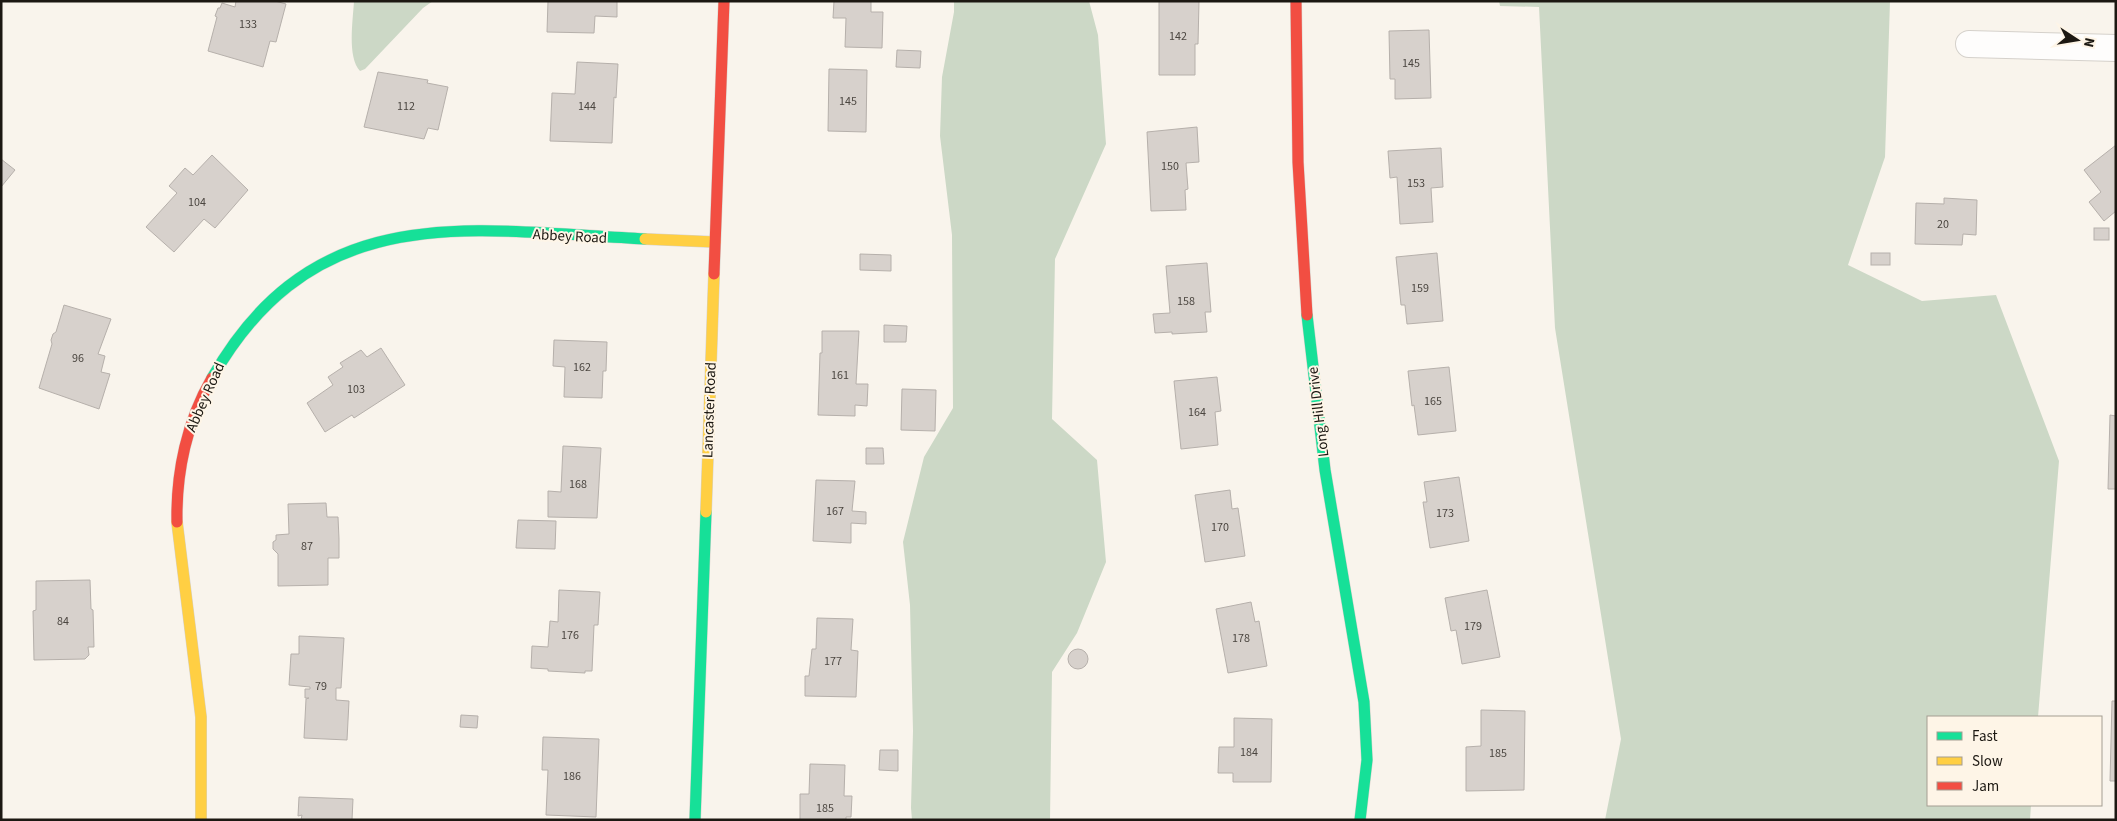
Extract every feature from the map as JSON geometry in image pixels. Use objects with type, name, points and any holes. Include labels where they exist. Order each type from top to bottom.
[{"type":"street","name":"Lancaster Road","points":[[695,820],[724,1]]},
{"type":"street","name":"Long Hill Drive","points":[[1296,1],[1297,137],[1309,333],[1332,518],[1364,689],[1367,719],[1366,778],[1360,820]]},
{"type":"street","points":[[1969,44],[2116,48]]},
{"type":"street","name":"Abbey Road","points":[[201,820],[202,759],[200,704],[177,536],[177,503],[180,470],[185,446],[198,406],[211,376],[240,334],[276,297],[317,267],[371,243],[400,236],[430,231],[460,230],[715,242]]},
{"type":"green space","points":[[354,1],[433,1],[423,8],[365,69],[360,71],[353,57],[352,48]]},
{"type":"green space","points":[[954,1],[1089,1],[1098,35],[1106,144],[1055,259],[1052,419],[1097,460],[1106,562],[1077,633],[1052,672],[1050,820],[912,820],[913,731],[910,605],[903,542],[924,457],[953,408],[952,235],[940,136],[942,77],[954,12]]},
{"type":"green space","points":[[1499,1],[1890,1],[1885,157],[1848,265],[1922,301],[1996,295],[2059,461],[2038,716],[1927,716],[1927,806],[2031,806],[2030,820],[1605,820],[1621,739],[1555,328],[1539,7],[1500,6]]},
{"type":"building","points":[[236,1],[275,1],[286,4],[276,42],[270,41],[263,67],[208,51],[218,8],[220,8],[222,3],[235,7]]},
{"type":"building","points":[[548,1],[617,1],[617,17],[595,16],[594,33],[547,32]]},
{"type":"building","points":[[834,1],[871,1],[871,12],[883,12],[882,48],[845,47],[846,18],[833,18]]},
{"type":"building","points":[[1159,1],[1199,1],[1198,44],[1195,44],[1195,75],[1159,75]]},
{"type":"building","points":[[1429,30],[1431,98],[1395,99],[1395,79],[1390,79],[1389,31]]},
{"type":"building","points":[[897,50],[921,51],[920,68],[896,67]]},
{"type":"building","points":[[577,62],[618,64],[612,143],[550,141],[552,93],[575,94]]},
{"type":"building","points":[[829,69],[867,70],[866,132],[828,131]]},
{"type":"building","points":[[378,72],[428,80],[427,83],[448,87],[438,130],[428,128],[424,139],[364,127]]},
{"type":"building","points":[[1197,127],[1199,162],[1186,163],[1188,189],[1185,190],[1186,210],[1151,211],[1147,132]]},
{"type":"building","points":[[2116,145],[2116,211],[2104,221],[2089,202],[2101,192],[2084,170]]},
{"type":"building","points":[[1441,148],[1443,187],[1431,188],[1433,222],[1400,224],[1397,177],[1390,178],[1388,151]]},
{"type":"building","points":[[212,155],[248,190],[215,228],[204,219],[174,252],[146,227],[177,193],[169,186],[185,168],[193,175]]},
{"type":"building","points":[[1,159],[15,170],[1,187]]},
{"type":"building","points":[[1944,198],[1977,200],[1976,235],[1963,234],[1962,245],[1915,244],[1916,203],[1944,204]]},
{"type":"building","points":[[2094,228],[2109,228],[2109,240],[2094,240]]},
{"type":"building","points":[[1437,253],[1443,321],[1407,324],[1405,305],[1401,305],[1396,257]]},
{"type":"building","points":[[1871,253],[1890,253],[1890,265],[1871,265]]},
{"type":"building","points":[[860,254],[891,255],[891,271],[860,270]]},
{"type":"building","points":[[1207,263],[1211,312],[1205,312],[1207,332],[1155,333],[1153,314],[1170,313],[1166,266]]},
{"type":"building","points":[[64,305],[111,319],[98,354],[105,356],[101,372],[110,374],[99,409],[39,388],[52,344],[51,340],[56,332]]},
{"type":"building","points":[[884,325],[907,326],[906,342],[884,342]]},
{"type":"building","points":[[822,331],[859,331],[856,384],[868,384],[867,406],[855,405],[855,416],[818,415]]},
{"type":"building","points":[[554,340],[607,342],[606,371],[603,371],[602,398],[564,397],[565,367],[553,366]]},
{"type":"building","points":[[381,348],[405,385],[354,418],[352,415],[325,432],[307,403],[333,385],[328,377],[343,367],[340,363],[361,350],[367,357]]},
{"type":"building","points":[[1449,367],[1456,431],[1418,435],[1408,371]]},
{"type":"building","points":[[1217,377],[1221,411],[1215,412],[1218,445],[1181,449],[1174,381]]},
{"type":"building","points":[[902,389],[936,390],[935,431],[901,430]]},
{"type":"building","points":[[2110,415],[2116,416],[2116,489],[2108,489]]},
{"type":"building","points":[[563,446],[601,448],[597,518],[548,517],[548,491],[561,492]]},
{"type":"building","points":[[866,448],[883,448],[884,464],[866,464]]},
{"type":"building","points":[[1459,477],[1469,541],[1430,548],[1423,502],[1427,502],[1424,482]]},
{"type":"building","points":[[816,480],[855,481],[852,511],[866,512],[866,524],[851,523],[851,543],[813,541]]},
{"type":"building","points":[[1230,490],[1232,509],[1238,508],[1245,556],[1205,562],[1195,495]]},
{"type":"building","points":[[326,503],[327,517],[338,517],[339,539],[339,558],[328,558],[328,585],[278,586],[278,554],[273,549],[273,542],[276,540],[276,535],[289,534],[288,504]]},
{"type":"building","points":[[518,520],[556,521],[555,549],[516,548]]},
{"type":"building","points":[[90,580],[94,647],[88,647],[89,655],[85,659],[34,660],[33,611],[36,610],[36,581]]},
{"type":"building","points":[[559,590],[600,592],[598,625],[594,625],[592,671],[585,671],[585,673],[531,668],[532,646],[548,647],[550,621],[558,622]]},
{"type":"building","points":[[1487,590],[1500,657],[1462,664],[1456,630],[1451,631],[1445,598]]},
{"type":"building","points":[[1251,602],[1255,622],[1259,621],[1267,666],[1228,673],[1216,609]]},
{"type":"building","points":[[817,618],[853,619],[851,650],[858,651],[856,697],[805,696],[805,676],[809,676],[812,649],[816,649]]},
{"type":"building","points":[[299,636],[344,638],[341,688],[336,688],[336,700],[349,701],[347,740],[304,738],[306,699],[309,698],[305,698],[305,689],[310,689],[310,687],[289,685],[291,654],[299,654]]},
{"type":"building","points":[[1074,649],[1082,649],[1088,655],[1088,663],[1082,669],[1074,669],[1068,663],[1068,655]]},
{"type":"building","points":[[2112,701],[2116,701],[2116,781],[2110,781]]},
{"type":"building","points":[[1481,710],[1525,711],[1524,790],[1466,791],[1466,747],[1481,746]]},
{"type":"building","points":[[461,715],[478,716],[477,728],[460,727]]},
{"type":"building","points":[[1234,718],[1272,719],[1271,782],[1233,782],[1233,773],[1218,773],[1219,747],[1234,747]]},
{"type":"building","points":[[543,737],[599,739],[596,817],[546,815],[548,770],[542,770]]},
{"type":"building","points":[[880,750],[898,750],[898,771],[879,770]]},
{"type":"building","points":[[810,764],[845,765],[844,796],[852,796],[851,817],[846,817],[846,820],[800,820],[800,794],[809,794]]},
{"type":"building","points":[[299,797],[353,799],[352,820],[301,820],[302,815],[298,816]]},
{"type":"traffic: fast","points":[[212,378],[253,320],[298,279],[348,252],[401,237],[458,231],[518,231],[645,239]]},
{"type":"traffic: fast","points":[[1307,315],[1325,470],[1364,702],[1367,760],[1360,820]]},
{"type":"traffic: fast","points":[[695,820],[706,512]]},
{"type":"traffic: slow","points":[[645,239],[715,242]]},
{"type":"traffic: slow","points":[[706,512],[714,274]]},
{"type":"traffic: slow","points":[[177,522],[201,717],[201,820]]},
{"type":"traffic: jam","points":[[714,274],[724,1]]},
{"type":"traffic: jam","points":[[1296,1],[1298,162],[1307,315]]},
{"type":"traffic: jam","points":[[177,522],[179,484],[185,447],[203,394],[212,378]]}]
